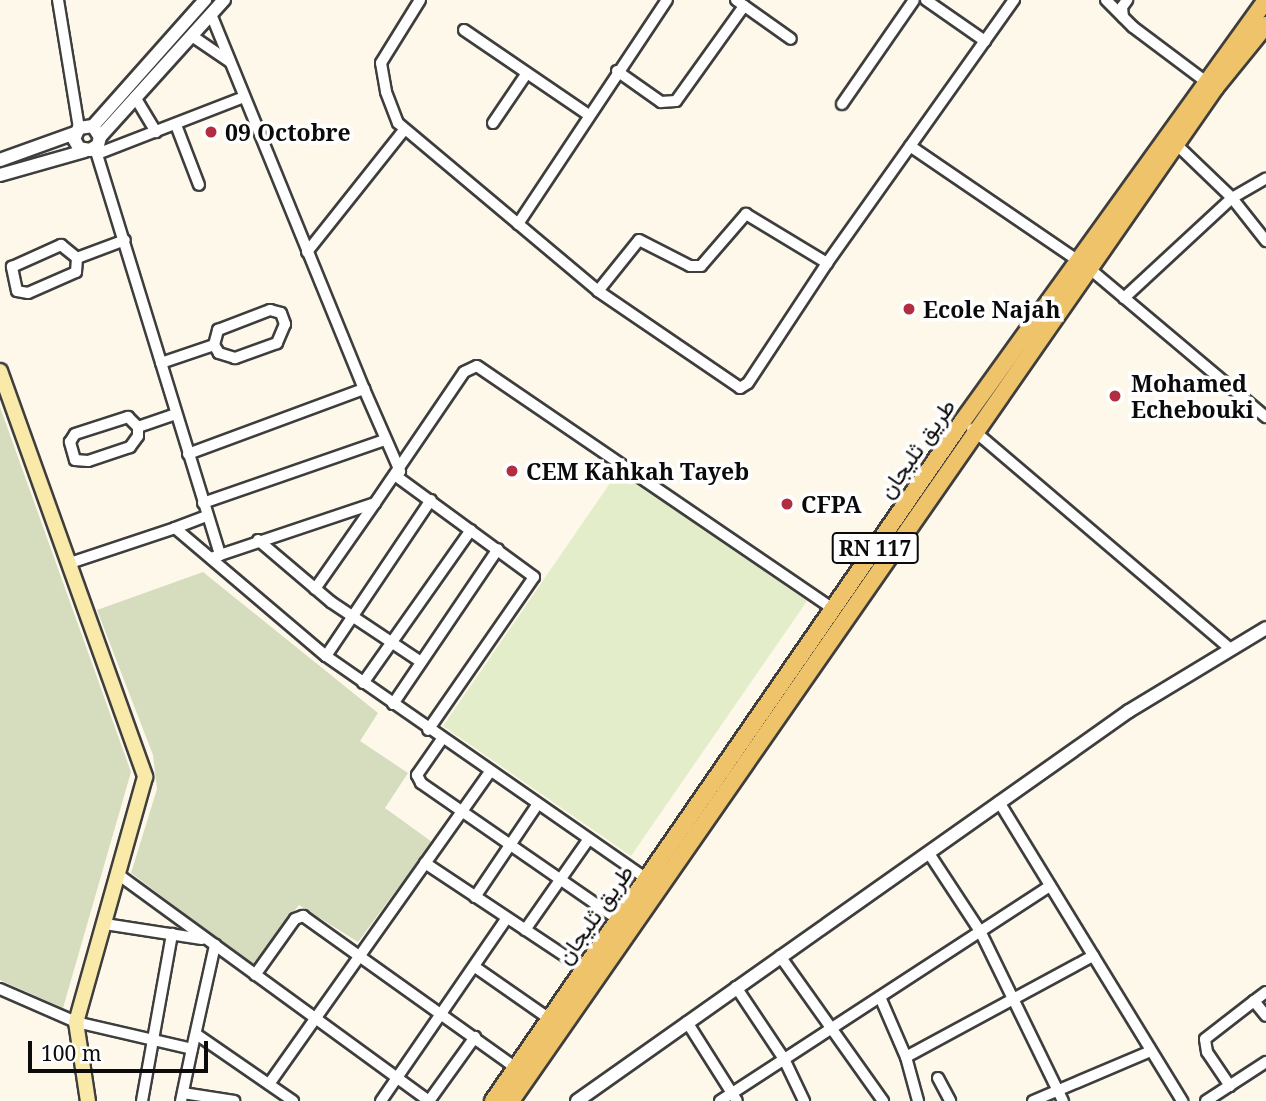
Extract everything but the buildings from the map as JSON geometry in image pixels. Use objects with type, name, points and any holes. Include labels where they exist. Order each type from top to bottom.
[{"type":"main road","name":"طريق ثليجان","points":[[493,1101],[618,920],[653,883],[968,427],[1210,85],[1266,0]]},
{"type":"main road","name":"طريق ثليجان","points":[[1084,264],[1177,145],[1210,85],[1266,25]]},
{"type":"main road","points":[[0,371],[145,778],[76,1022],[88,1101]]},
{"type":"main road","name":"طريق ثليجان","points":[[510,1101],[833,610],[968,427]]},
{"type":"street","points":[[58,0],[77,130],[76,144],[156,132],[244,97]]},
{"type":"street","points":[[94,143],[205,0]]},
{"type":"street","points":[[0,175],[94,143],[224,0]]},
{"type":"street","points":[[420,0],[381,62],[391,109],[404,130],[598,291],[740,388],[748,383],[827,263],[1014,0]]},
{"type":"street","points":[[518,223],[587,114],[666,0]]},
{"type":"street","points":[[842,104],[914,0]]},
{"type":"street","points":[[926,0],[985,41]]},
{"type":"street","points":[[1106,0],[1123,17],[1210,85]]},
{"type":"street","points":[[1123,17],[1122,7],[1127,0]]},
{"type":"street","points":[[617,71],[661,102],[676,101],[740,3],[791,39]]},
{"type":"street","points":[[211,15],[398,474],[532,573],[534,581],[428,730]]},
{"type":"street","points":[[464,30],[587,114]]},
{"type":"street","points":[[192,36],[230,62]]},
{"type":"street","points":[[493,123],[527,73]]},
{"type":"street","points":[[135,97],[156,132]]},
{"type":"street","points":[[176,125],[199,185]]},
{"type":"street","points":[[77,130],[94,143],[162,363],[207,516],[216,556]]},
{"type":"street","points":[[0,160],[77,130]]},
{"type":"street","points":[[307,252],[404,130]]},
{"type":"street","points":[[1177,145],[1232,198],[1266,241]]},
{"type":"street","points":[[910,146],[1084,264],[1266,416]]},
{"type":"street","points":[[1124,298],[1232,198],[1266,178]]},
{"type":"street","points":[[598,291],[639,240],[690,266],[701,266],[746,214],[827,263]]},
{"type":"street","points":[[77,258],[125,240]]},
{"type":"street","points":[[61,245],[72,249],[77,258],[79,267],[69,278],[38,290],[22,294],[12,282],[16,264],[61,245]]},
{"type":"street","points":[[270,310],[281,313],[284,333],[277,343],[235,358],[219,353],[214,345],[218,330],[226,325],[270,310]]},
{"type":"street","points":[[162,363],[214,345]]},
{"type":"street","points":[[315,589],[398,474],[464,372],[477,366],[833,610]]},
{"type":"street","points":[[188,454],[364,389]]},
{"type":"street","points":[[138,427],[176,414]]},
{"type":"street","points":[[128,417],[138,427],[138,436],[130,447],[89,461],[75,460],[70,442],[75,434],[128,417]]},
{"type":"street","points":[[968,427],[1228,647]]},
{"type":"street","points":[[203,503],[385,440]]},
{"type":"street","points":[[326,656],[431,500]]},
{"type":"street","points":[[216,556],[375,503]]},
{"type":"street","points":[[70,563],[207,516]]},
{"type":"street","points":[[175,528],[216,556],[326,656],[363,684],[653,883]]},
{"type":"street","points":[[363,684],[471,530]]},
{"type":"street","points":[[258,540],[315,589],[421,662]]},
{"type":"street","points":[[393,704],[498,549]]},
{"type":"street","points":[[577,1101],[780,956],[930,855],[999,802],[1228,647],[1266,628]]},
{"type":"street","points":[[442,739],[417,779],[461,813],[618,920]]},
{"type":"street","points":[[269,1084],[490,772]]},
{"type":"street","points":[[999,802],[1182,1101]]},
{"type":"street","points":[[475,897],[537,805]]},
{"type":"street","points":[[525,930],[588,839]]},
{"type":"street","points":[[930,855],[980,932],[1061,1095]]},
{"type":"street","points":[[425,863],[583,968]]},
{"type":"street","points":[[119,875],[314,1020],[429,1101],[475,1037]]},
{"type":"street","points":[[720,1101],[735,1097],[784,1059],[1050,886]]},
{"type":"street","points":[[255,975],[299,916],[360,955],[516,1068]]},
{"type":"street","points":[[381,1101],[508,918]]},
{"type":"street","points":[[105,924],[210,942]]},
{"type":"street","points":[[142,1101],[156,1041],[172,934]]},
{"type":"street","points":[[210,942],[196,1034],[182,1097],[234,1101]]},
{"type":"street","points":[[780,956],[883,1101]]},
{"type":"street","points":[[906,1056],[1093,956]]},
{"type":"street","points":[[475,967],[548,1018]]},
{"type":"street","points":[[736,987],[784,1059],[804,1101]]},
{"type":"street","points":[[0,989],[76,1022],[192,1049]]},
{"type":"street","points":[[1230,1086],[1207,1052],[1205,1039],[1266,992]]},
{"type":"street","points":[[0,998],[16,996]]},
{"type":"street","points":[[880,997],[906,1056],[918,1101]]},
{"type":"street","points":[[1254,1001],[1266,1016]]},
{"type":"street","points":[[687,1022],[735,1097]]},
{"type":"street","points":[[196,1034],[293,1101]]},
{"type":"street","points":[[1033,1101],[1061,1095],[1152,1051]]},
{"type":"street","points":[[1206,1101],[1266,1062]]},
{"type":"street","points":[[938,1078],[950,1101]]},
{"type":"green space","points":[[0,407],[131,772],[63,1008],[0,980]]},
{"type":"green space","points":[[619,470],[807,601],[631,856],[443,726]]},
{"type":"green space","points":[[203,572],[378,713],[360,741],[408,773],[385,808],[432,842],[358,942],[299,905],[253,965],[131,873],[157,789],[153,755],[97,610]]},
{"type":"place","name":"09 Octobre","points":[[211,132]]},
{"type":"place","name":"Ecole Najah","points":[[909,309]]},
{"type":"place","name":"Mohamed Echebouki","points":[[1115,396]]},
{"type":"place","name":"CEM Kahkah Tayeb","points":[[512,471]]},
{"type":"place","name":"CFPA","points":[[787,504]]}]
